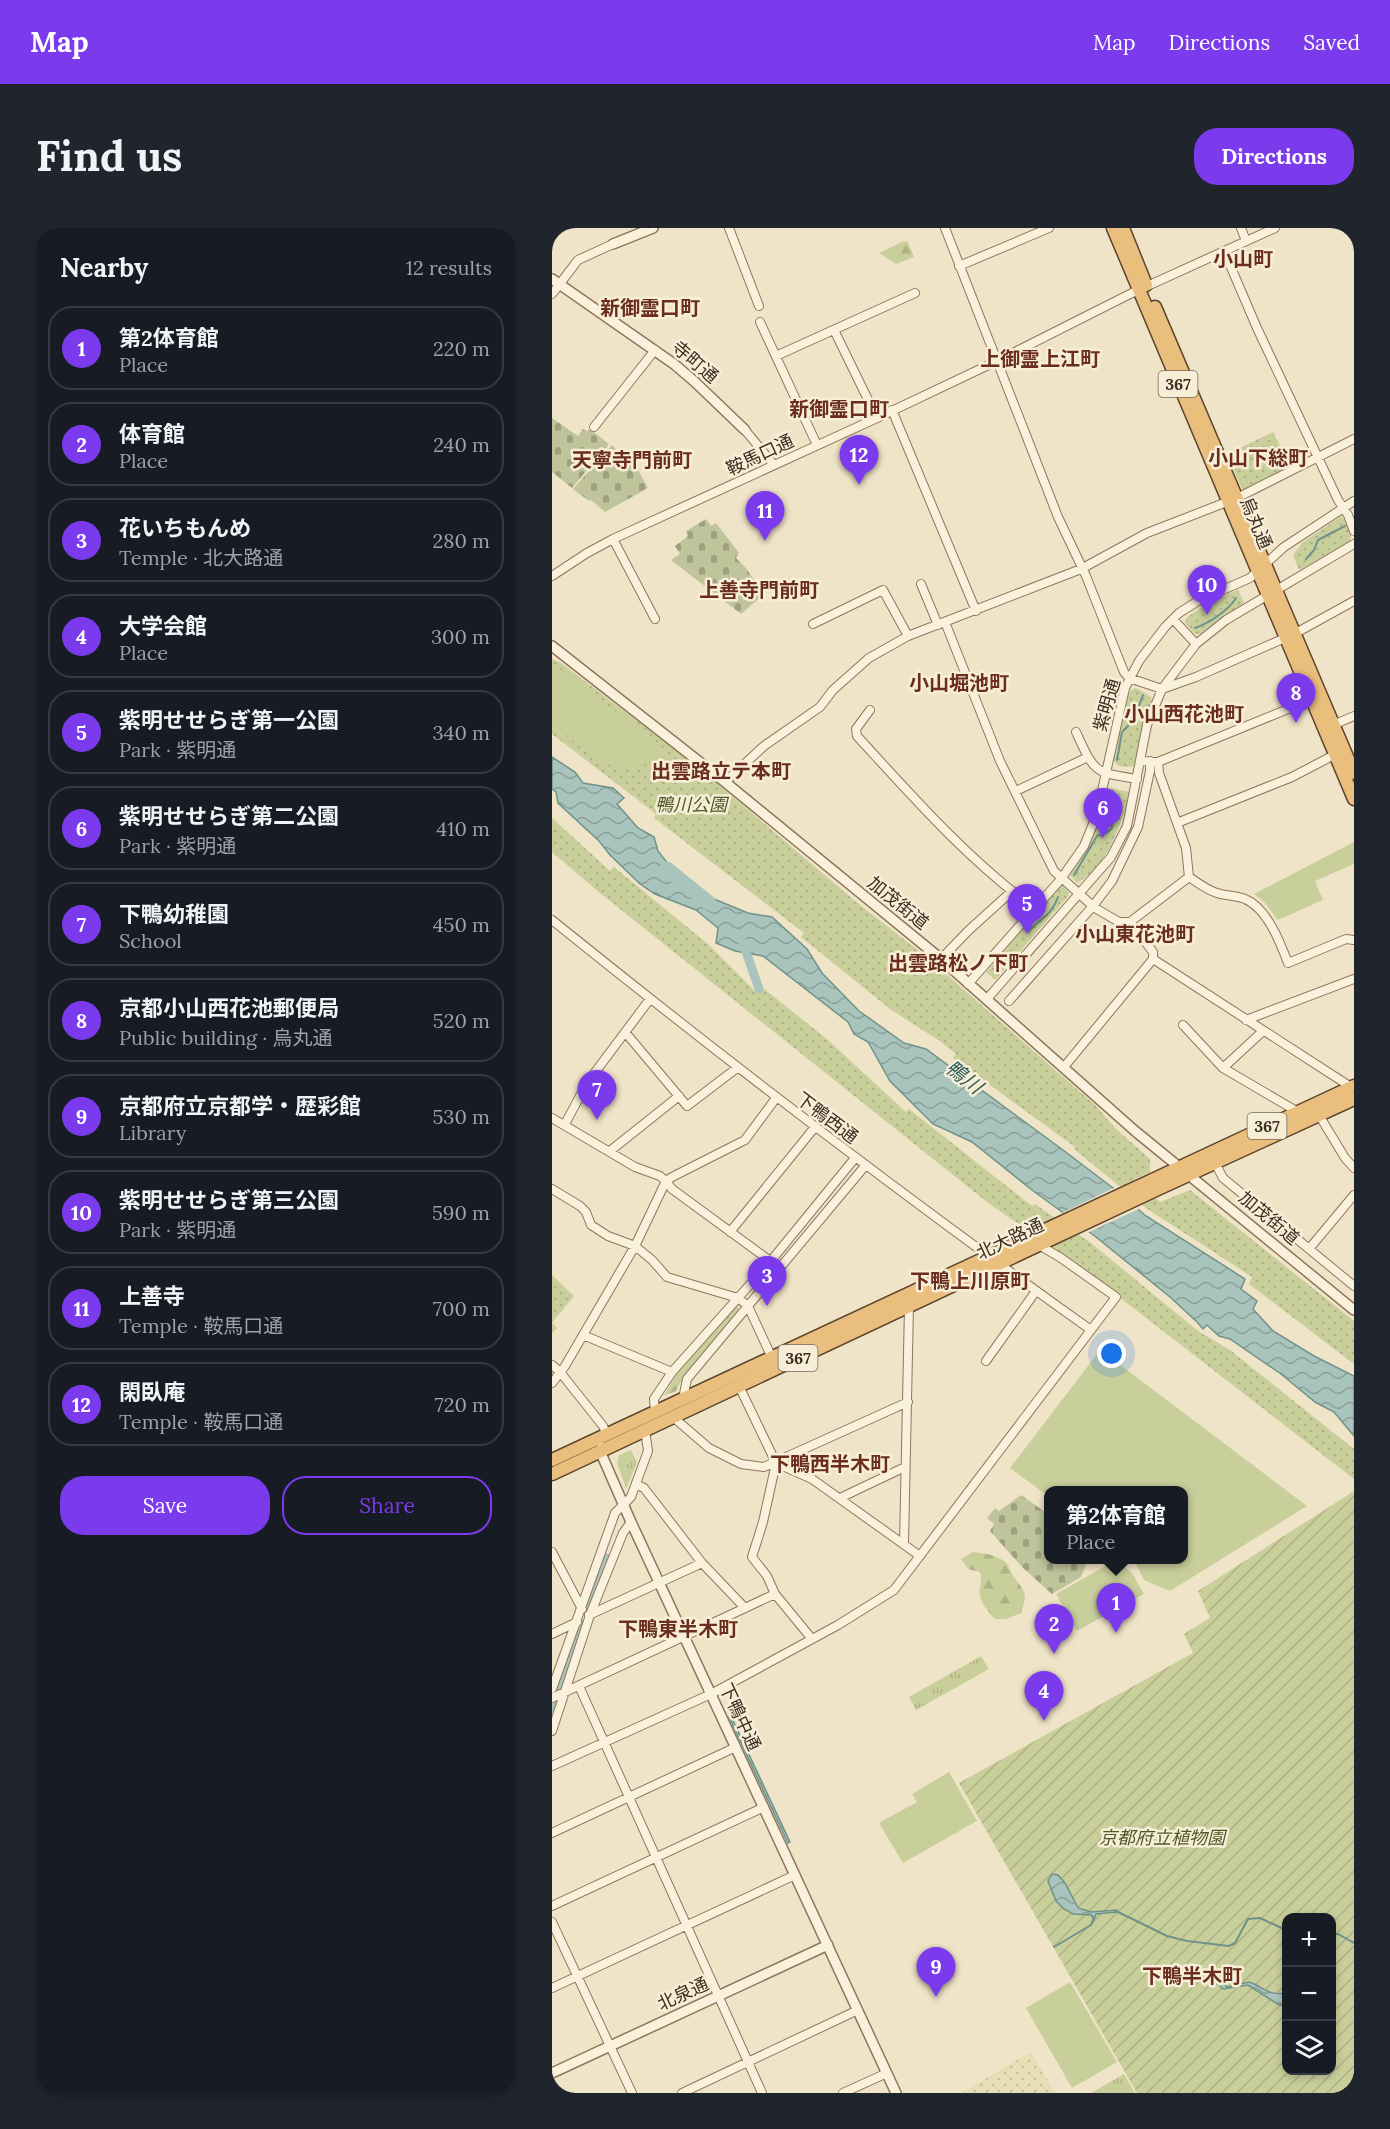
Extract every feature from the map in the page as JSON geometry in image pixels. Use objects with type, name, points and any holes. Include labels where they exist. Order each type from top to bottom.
[{"type":"highway","name":"烏丸通","points":[[1113,228],[1143,288],[1316,698],[1340,752],[1354,773]]},
{"type":"highway","name":"烏丸通","points":[[1123,228],[1143,288]]},
{"type":"highway","name":"烏丸通","points":[[1316,698],[1334,725],[1354,799]]},
{"type":"highway","name":"北大路通","points":[[552,1460],[772,1358],[1039,1241],[1185,1171],[1298,1112],[1353,1091]]},
{"type":"highway","name":"北大路通","points":[[1185,1171],[1215,1163],[1319,1114],[1353,1091]]},
{"type":"highway","name":"北大路通","points":[[552,1474],[909,1306],[993,1261]]},
{"type":"street","points":[[552,294],[556,282],[578,260],[653,228]]},
{"type":"street","points":[[729,228],[759,306]]},
{"type":"street","points":[[945,228],[1058,517],[1086,576],[1124,672],[1129,678],[1162,689],[1196,677],[1290,636],[1354,601]]},
{"type":"street","points":[[959,266],[1049,228]]},
{"type":"street","points":[[1241,228],[1246,241]]},
{"type":"street","name":"鞍馬口通","points":[[552,576],[586,553],[613,539],[877,418],[1143,288],[1275,228]]},
{"type":"street","points":[[1350,228],[1354,234]]},
{"type":"street","points":[[1224,251],[1257,328],[1354,531]]},
{"type":"street","name":"寺町通","points":[[556,282],[655,350],[695,382],[745,430],[774,465]]},
{"type":"street","points":[[776,357],[915,292]]},
{"type":"street","points":[[760,322],[817,445]]},
{"type":"street","points":[[834,330],[877,418]]},
{"type":"street","points":[[594,428],[655,350]]},
{"type":"street","points":[[892,410],[976,611]]},
{"type":"street","points":[[725,782],[764,746],[820,707],[833,690],[869,658],[908,636],[1081,569],[1147,533],[1232,500],[1354,439]]},
{"type":"street","name":"紫明通","points":[[968,984],[1060,879],[1084,846],[1093,824],[1106,774],[1125,688],[1149,648],[1179,613],[1198,601],[1251,578],[1284,547],[1354,501]]},
{"type":"street","points":[[613,539],[655,619]]},
{"type":"street","points":[[987,999],[1111,857],[1127,826],[1148,725],[1162,689],[1196,644],[1226,620],[1354,543]]},
{"type":"street","points":[[921,584],[941,624],[1000,761],[1060,879],[1093,906],[1119,922],[1130,922],[1189,877]]},
{"type":"street","points":[[813,624],[883,590],[908,636]]},
{"type":"street","points":[[1173,619],[1196,644]]},
{"type":"street","name":"加茂街道","points":[[552,646],[725,782],[940,959],[1135,1131],[1354,1310]]},
{"type":"street","points":[[1141,761],[1154,761],[1316,698]]},
{"type":"street","points":[[870,710],[856,729],[857,736],[937,824],[972,858],[1034,908]]},
{"type":"street","points":[[1334,725],[1354,716]]},
{"type":"street","points":[[1076,732],[1091,765],[1106,774],[1137,778]]},
{"type":"street","points":[[1177,823],[1292,777],[1340,752]]},
{"type":"street","points":[[1016,791],[1088,757]]},
{"type":"street","points":[[1154,761],[1186,849],[1189,877],[1201,886],[1218,893],[1243,898],[1253,904],[1278,935],[1288,963],[1346,939],[1354,940]]},
{"type":"street","points":[[1009,1001],[1093,906],[1112,881],[1138,827],[1154,761]]},
{"type":"street","points":[[940,959],[1011,891]]},
{"type":"street","name":"下鴨西通","points":[[552,920],[737,1068],[865,1166],[1091,1330]]},
{"type":"street","points":[[1064,1067],[1153,959],[1154,952],[1130,922]]},
{"type":"street","points":[[1153,959],[1353,1091]]},
{"type":"street","points":[[1246,1020],[1354,979]]},
{"type":"street","points":[[564,1124],[587,1083],[650,999]]},
{"type":"street","points":[[1183,1025],[1223,1068],[1298,1112]]},
{"type":"street","points":[[1223,1068],[1263,1031]]},
{"type":"street","points":[[625,1032],[687,1106],[737,1068]]},
{"type":"street","points":[[610,1151],[679,1096]]},
{"type":"street","points":[[552,1383],[635,1246],[666,1181],[745,1140],[776,1098]]},
{"type":"street","points":[[1319,1114],[1354,1168]]},
{"type":"street","points":[[552,1118],[635,1167],[660,1176],[672,1189],[770,1262],[782,1265]]},
{"type":"street","points":[[730,1232],[815,1127]]},
{"type":"street","points":[[655,1412],[654,1399],[672,1372],[770,1262],[855,1158]]},
{"type":"street","points":[[1215,1163],[1222,1178],[1354,1286]]},
{"type":"street","points":[[683,1399],[687,1379],[865,1166]]},
{"type":"street","points":[[552,1189],[580,1206],[586,1212],[591,1224],[608,1236],[635,1246],[667,1277],[738,1298],[748,1306],[772,1358]]},
{"type":"street","points":[[1309,1249],[1354,1195]]},
{"type":"street","points":[[552,1766],[711,1694],[812,1639],[894,1590],[1116,1297],[1039,1241]]},
{"type":"street","points":[[986,1361],[1036,1291]]},
{"type":"street","points":[[904,1544],[909,1306]]},
{"type":"street","points":[[583,1335],[672,1372]]},
{"type":"street","points":[[552,1365],[603,1426],[607,1435],[600,1451]]},
{"type":"street","points":[[739,1386],[776,1463],[763,1522],[752,1557],[767,1576],[775,1594],[812,1639]]},
{"type":"street","points":[[673,1417],[710,1448],[741,1464],[764,1467],[908,1402]]},
{"type":"street","points":[[552,1689],[615,1513],[631,1497],[648,1451],[645,1430]]},
{"type":"street","name":"下鴨中通","points":[[600,1451],[896,2093]]},
{"type":"street","points":[[776,1463],[812,1479],[920,1556]]},
{"type":"street","points":[[840,1498],[905,1467]]},
{"type":"street","points":[[636,1484],[644,1488],[702,1563],[745,1608]]},
{"type":"street","points":[[552,1731],[590,1615],[623,1533],[631,1522]]},
{"type":"street","points":[[552,1552],[555,1567],[580,1616]]},
{"type":"street","points":[[552,1634],[580,1616],[590,1615],[702,1563]]},
{"type":"street","points":[[552,1698],[775,1594]]},
{"type":"street","points":[[579,1686],[762,2093]]},
{"type":"street","points":[[552,1833],[736,1747]]},
{"type":"street","points":[[552,1906],[764,1807]]},
{"type":"street","points":[[552,1988],[795,1875]]},
{"type":"street","points":[[552,1922],[632,2093]]},
{"type":"street","name":"北泉通","points":[[552,2073],[828,1945]]},
{"type":"street","points":[[682,2093],[858,2010]]},
{"type":"street","points":[[843,2093],[887,2073]]},
{"type":"shaded area","points":[[1031,2052],[1055,2093],[961,2093]]},
{"type":"green space","points":[[904,241],[908,242],[914,257],[896,264],[879,253]]},
{"type":"green space","points":[[552,418],[578,436],[583,429],[587,431],[590,429],[609,444],[572,488],[552,472]]},
{"type":"green space","points":[[1273,432],[1290,466],[1243,491],[1227,454]]},
{"type":"green space","points":[[612,445],[630,464],[635,464],[648,488],[605,512],[573,489]]},
{"type":"green space","points":[[1341,516],[1346,521],[1352,535],[1349,542],[1299,570],[1293,555],[1302,543]]},
{"type":"green space","points":[[706,519],[711,526],[716,523],[739,553],[736,558],[764,594],[741,614],[671,560],[680,554],[675,546],[688,536],[686,531]]},
{"type":"green space","points":[[1238,590],[1244,603],[1199,634],[1195,634],[1185,623],[1186,618],[1211,601]]},
{"type":"green space","name":"鴨川公園","points":[[552,659],[561,663],[699,768],[855,901],[929,959],[1095,1105],[1115,1128],[1150,1159],[1150,1172],[1133,1180],[1160,1202],[1190,1190],[1354,1321],[1354,1364],[1249,1284],[1252,1277],[1146,1208],[1074,1149],[1075,1147],[953,1058],[956,1054],[941,1042],[890,1009],[801,937],[804,933],[654,818],[656,814],[552,734]]},
{"type":"green space","points":[[552,663],[665,749],[650,762],[635,768],[620,768],[592,755],[552,723]]},
{"type":"green space","points":[[1136,688],[1152,699],[1143,727],[1136,764],[1132,767],[1118,766],[1113,760],[1128,695]]},
{"type":"green space","points":[[1108,788],[1130,792],[1118,830],[1098,866],[1077,883],[1070,875],[1093,834]]},
{"type":"green space","points":[[552,818],[610,871],[614,867],[709,945],[757,993],[763,988],[828,1040],[906,1112],[909,1109],[1032,1206],[1035,1204],[1091,1243],[1198,1331],[1230,1350],[1354,1449],[1354,1479],[1066,1256],[992,1206],[600,893],[552,852]]},
{"type":"green space","points":[[1354,842],[1354,864],[1315,881],[1323,900],[1278,920],[1264,902],[1254,894]]},
{"type":"green space","points":[[1063,886],[1069,895],[995,980],[986,972],[1059,887]]},
{"type":"green space","points":[[552,1275],[574,1296],[552,1323]]},
{"type":"green space","points":[[735,1307],[738,1307],[740,1312],[685,1374],[676,1391],[664,1396],[679,1370]]},
{"type":"green space","points":[[552,1323],[557,1328],[552,1333]]},
{"type":"green space","points":[[1097,1354],[1111,1358],[1307,1506],[1170,1591],[1144,1580],[1136,1564],[1188,1564],[1188,1486],[1044,1486],[1044,1493],[1010,1468]]},
{"type":"green space","points":[[631,1450],[637,1462],[626,1489],[617,1463],[619,1455]]},
{"type":"green space","name":"京都府立植物園","points":[[1354,1491],[1354,2093],[1137,2093],[959,1783],[1193,1653],[1184,1634],[1210,1618],[1198,1591]]},
{"type":"green space","points":[[1021,1495],[1044,1511],[1044,1564],[1086,1564],[1081,1577],[1052,1594],[1023,1568],[990,1531],[994,1524],[987,1518],[995,1508],[999,1511]]},
{"type":"green space","points":[[973,1552],[994,1556],[1006,1563],[1024,1592],[1025,1600],[1021,1613],[1006,1619],[995,1619],[989,1612],[980,1596],[980,1572],[968,1569],[961,1559]]},
{"type":"green space","points":[[1109,1564],[1121,1564],[1132,1573],[1144,1594],[1077,1631],[1056,1594]]},
{"type":"green space","points":[[981,1656],[989,1669],[916,1710],[909,1697]]},
{"type":"green space","points":[[949,1772],[977,1821],[903,1863],[879,1823],[917,1802],[912,1794]]},
{"type":"green space","points":[[1070,1982],[1117,2062],[1072,2088],[1026,2008]]},
{"type":"green space","points":[[1124,2074],[1135,2093],[1091,2093]]},
{"type":"water","points":[[552,757],[575,772],[583,783],[613,788],[624,798],[617,804],[638,828],[654,837],[658,851],[687,888],[748,913],[772,917],[807,949],[822,973],[859,1011],[904,1043],[926,1049],[1063,1150],[1146,1216],[1245,1279],[1241,1289],[1257,1301],[1253,1309],[1273,1331],[1314,1356],[1354,1376],[1354,1436],[1334,1412],[1315,1402],[1281,1374],[1230,1339],[1219,1336],[1207,1325],[1203,1329],[1170,1297],[1096,1237],[972,1142],[933,1124],[890,1081],[868,1042],[854,1034],[848,1022],[763,956],[735,951],[716,943],[718,928],[696,910],[655,894],[640,884],[558,803],[556,792],[552,789]]},
{"type":"water","points":[[731,1716],[790,1842],[788,1843],[729,1717]]},
{"type":"water","points":[[1052,1874],[1058,1875],[1065,1883],[1078,1908],[1091,1912],[1117,1910],[1117,1912],[1096,1914],[1094,1920],[1091,1915],[1073,1914],[1064,1909],[1056,1901],[1048,1881]]},
{"type":"water","points":[[1207,1977],[1221,1981],[1227,1987],[1249,1982],[1270,1992],[1282,1994],[1282,2005],[1248,1985],[1223,1989],[1206,1979]]},
{"type":"pier","points":[[1116,1187],[1141,1208],[1087,1233],[1060,1214]]},
{"type":"waterway","points":[[1306,559],[1314,550],[1318,540],[1345,526]]},
{"type":"waterway","points":[[1195,628],[1218,616],[1236,598]]},
{"type":"waterway","points":[[1117,760],[1122,732],[1134,720],[1143,695]]},
{"type":"waterway","points":[[1074,875],[1097,836],[1112,828],[1107,806],[1110,792]]},
{"type":"waterway","name":"鴨川","points":[[667,869],[709,903]]},
{"type":"waterway","points":[[1029,931],[1049,912],[1058,897]]},
{"type":"waterway","points":[[743,943],[759,989]]},
{"type":"waterway","points":[[590,1605],[607,1558]]},
{"type":"waterway","points":[[552,1708],[584,1624]]},
{"type":"waterway","points":[[1116,1911],[1167,1936],[1229,1946],[1235,1943],[1248,1919],[1260,1918],[1282,1928]]},
{"type":"waterway","points":[[1054,1947],[1091,1925],[1094,1918]]},
{"type":"waterway","points":[[1336,1934],[1354,1943]]},
{"type":"place","name":"閑臥庵","points":[[859,485]]},
{"type":"place","name":"上善寺","points":[[765,541]]},
{"type":"place","name":"紫明せせらぎ第三公園","points":[[1207,615]]},
{"type":"place","name":"京都小山西花池郵便局","points":[[1296,723]]},
{"type":"place","name":"紫明せせらぎ第二公園","points":[[1103,838]]},
{"type":"place","name":"紫明せせらぎ第一公園","points":[[1027,934]]},
{"type":"place","name":"下鴨幼稚園","points":[[597,1120]]},
{"type":"place","name":"花いちもんめ","points":[[767,1306]]},
{"type":"place","name":"第2体育館","points":[[1116,1633]]},
{"type":"place","name":"体育館","points":[[1054,1654]]},
{"type":"place","name":"大学会館","points":[[1044,1721]]},
{"type":"place","name":"京都府立京都学・歴彩館","points":[[936,1997]]},
{"type":"district","name":"小山町","points":[[1243,259]]},
{"type":"district","name":"新御霊口町","points":[[650,308]]},
{"type":"district","name":"上御霊上江町","points":[[1040,359]]},
{"type":"district","name":"新御霊口町","points":[[839,409]]},
{"type":"district","name":"小山下総町","points":[[1258,458]]},
{"type":"district","name":"天寧寺門前町","points":[[632,460]]},
{"type":"district","name":"上善寺門前町","points":[[759,590]]},
{"type":"district","name":"小山堀池町","points":[[959,683]]},
{"type":"district","name":"小山西花池町","points":[[1184,714]]},
{"type":"district","name":"出雲路立テ本町","points":[[721,771]]},
{"type":"district","name":"小山東花池町","points":[[1135,934]]},
{"type":"district","name":"出雲路松ノ下町","points":[[958,963]]},
{"type":"district","name":"下鴨上川原町","points":[[970,1281]]},
{"type":"district","name":"下鴨西半木町","points":[[830,1464]]},
{"type":"district","name":"下鴨東半木町","points":[[678,1629]]},
{"type":"district","name":"下鴨半木町","points":[[1192,1976]]}]
